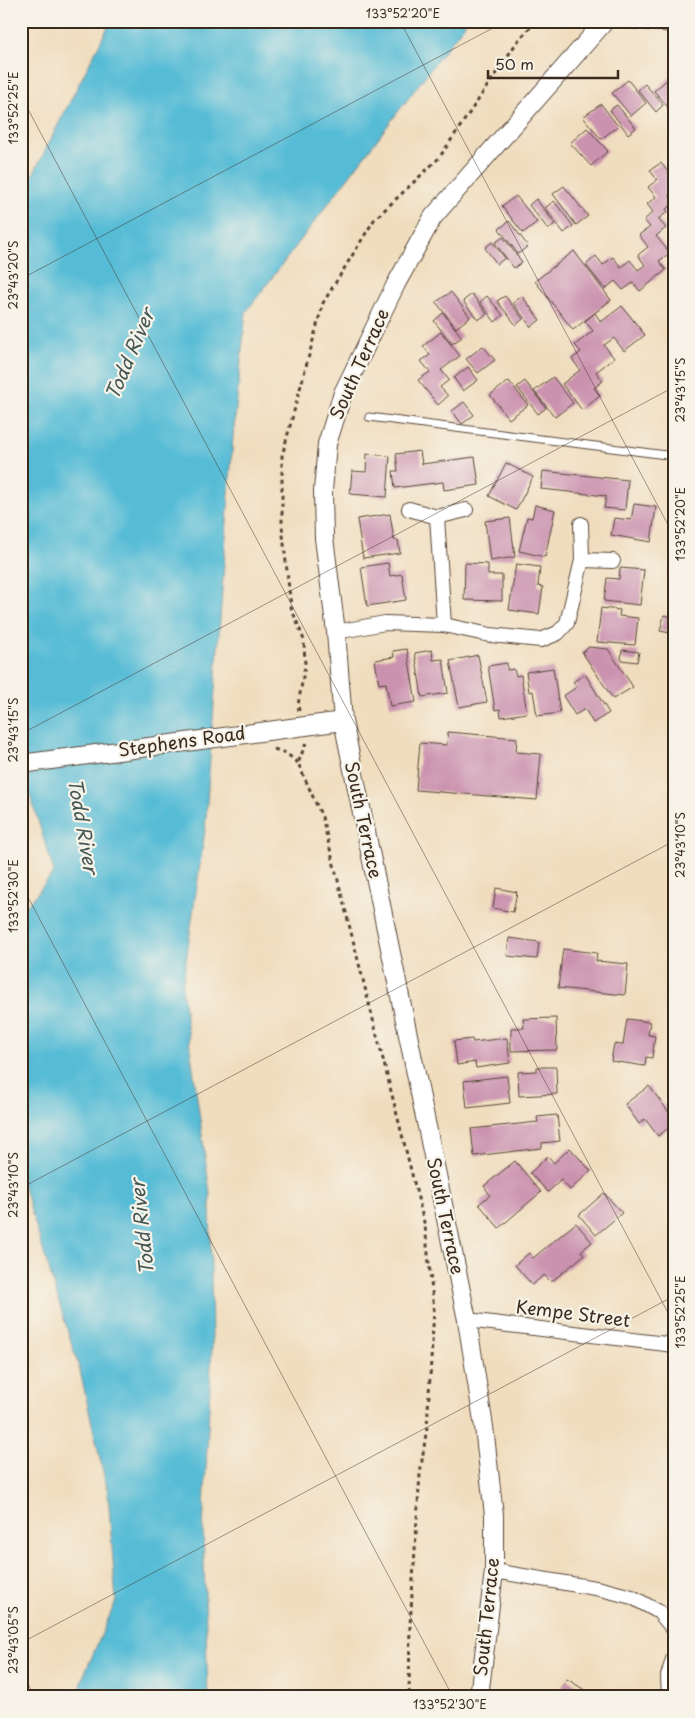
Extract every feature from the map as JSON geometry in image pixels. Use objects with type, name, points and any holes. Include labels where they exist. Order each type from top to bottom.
[{"type":"street","name":"South Terrace","points":[[479,1697],[494,1571],[494,1515],[484,1427],[467,1320],[343,721],[336,632],[324,538],[323,491],[327,444],[343,393],[365,344],[433,217],[605,21]]},
{"type":"street","points":[[629,21],[674,24]]},
{"type":"street","points":[[670,21],[674,24]]},
{"type":"street","points":[[410,509],[437,517],[466,510]]},
{"type":"street","points":[[437,517],[444,625]]},
{"type":"street","points":[[336,632],[385,623],[444,625],[490,634],[541,640],[558,633],[567,623],[582,560],[581,524]]},
{"type":"street","points":[[582,560],[613,561]]},
{"type":"street","name":"Stephens Road","points":[[21,764],[343,721]]},
{"type":"street","name":"Kempe Street","points":[[467,1320],[674,1345]]},
{"type":"street","points":[[494,1571],[601,1589],[632,1597],[659,1612],[674,1630]]},
{"type":"street","points":[[669,1697],[668,1676],[674,1656]]},
{"type":"lane","points":[[369,417],[674,456]]},
{"type":"water","name":"Todd River","points":[[111,21],[467,21],[246,312],[233,437],[205,830],[182,988],[210,1193],[212,1347],[203,1529],[208,1697],[83,1697],[81,1682],[116,1601],[108,1493],[80,1371],[21,1178],[21,910],[25,908],[54,872],[21,766],[21,198]]},
{"type":"building","points":[[670,77],[674,82],[674,114],[654,91]]},
{"type":"building","points":[[628,80],[646,103],[631,116],[612,93]]},
{"type":"building","points":[[645,84],[663,105],[656,112],[638,90]]},
{"type":"building","points":[[601,104],[618,126],[601,139],[583,117]]},
{"type":"building","points":[[617,105],[636,128],[628,134],[610,110]]},
{"type":"building","points":[[587,128],[608,151],[591,166],[570,143]]},
{"type":"building","points":[[661,163],[674,179],[674,192],[669,195],[674,203],[666,209],[668,212],[658,219],[666,228],[656,236],[670,253],[659,261],[666,270],[640,291],[633,283],[623,290],[615,281],[605,289],[586,265],[596,256],[603,265],[613,257],[621,267],[630,260],[638,270],[645,265],[638,255],[648,247],[639,235],[650,227],[644,220],[653,212],[647,204],[656,197],[648,187],[657,180],[650,170]]},
{"type":"building","points":[[564,186],[588,216],[576,225],[553,194]]},
{"type":"building","points":[[516,196],[537,222],[523,233],[502,206]]},
{"type":"building","points":[[536,199],[555,224],[548,229],[529,205]]},
{"type":"building","points":[[554,201],[573,226],[564,233],[545,208]]},
{"type":"building","points":[[509,221],[528,246],[518,254],[499,229]]},
{"type":"building","points":[[503,237],[522,262],[514,268],[495,243]]},
{"type":"building","points":[[492,242],[505,258],[497,264],[485,248]]},
{"type":"building","points":[[574,251],[611,300],[573,330],[535,281]]},
{"type":"building","points":[[451,292],[470,317],[456,328],[436,302]]},
{"type":"building","points":[[472,294],[487,314],[478,320],[463,301]]},
{"type":"building","points":[[487,296],[503,315],[495,322],[480,302]]},
{"type":"building","points":[[505,296],[523,319],[516,325],[497,301]]},
{"type":"building","points":[[522,296],[540,320],[531,327],[513,303]]},
{"type":"building","points":[[622,306],[645,335],[624,351],[614,338],[604,345],[614,358],[596,372],[603,381],[594,388],[600,396],[582,410],[562,384],[580,370],[572,359],[581,352],[575,345],[593,331],[585,321],[595,313],[601,322]]},
{"type":"building","points":[[443,313],[462,337],[452,344],[434,321]]},
{"type":"building","points":[[441,332],[460,356],[441,370],[449,380],[440,387],[448,396],[438,405],[418,380],[430,372],[421,361],[430,355],[423,346]]},
{"type":"building","points":[[483,346],[495,360],[478,373],[466,359]]},
{"type":"building","points":[[468,367],[478,380],[463,391],[454,378]]},
{"type":"building","points":[[553,377],[573,403],[555,417],[534,391]]},
{"type":"building","points":[[509,381],[528,405],[509,419],[490,395]]},
{"type":"building","points":[[525,381],[546,408],[538,414],[517,387]]},
{"type":"building","points":[[464,402],[474,415],[462,424],[452,411]]},
{"type":"building","points":[[420,451],[422,464],[475,457],[479,485],[444,490],[443,482],[395,488],[393,471],[398,471],[396,454]]},
{"type":"building","points":[[367,454],[390,456],[387,497],[350,494],[352,471],[366,472]]},
{"type":"building","points":[[506,463],[533,477],[516,510],[489,496]]},
{"type":"building","points":[[543,471],[628,480],[625,510],[604,508],[606,496],[541,489]]},
{"type":"building","points":[[634,504],[656,507],[651,542],[611,535],[614,518],[631,520]]},
{"type":"building","points":[[535,505],[555,510],[545,557],[519,551],[527,517],[532,518]]},
{"type":"building","points":[[390,514],[394,540],[398,540],[400,553],[363,558],[357,519]]},
{"type":"building","points":[[510,518],[515,557],[490,561],[485,521]]},
{"type":"building","points":[[388,563],[390,576],[402,574],[406,600],[367,606],[361,567]]},
{"type":"building","points":[[465,563],[488,564],[488,575],[502,575],[502,601],[464,600]]},
{"type":"building","points":[[516,564],[540,567],[538,586],[543,587],[539,614],[509,610]]},
{"type":"building","points":[[620,568],[644,570],[640,605],[604,601],[607,578],[619,579]]},
{"type":"building","points":[[601,608],[620,610],[619,616],[638,618],[635,645],[597,642]]},
{"type":"building","points":[[664,615],[673,617],[670,633],[660,631]]},
{"type":"building","points":[[589,647],[608,649],[633,687],[613,699],[582,652]]},
{"type":"building","points":[[407,649],[416,702],[390,706],[386,683],[379,684],[375,660],[394,657],[393,651]]},
{"type":"building","points":[[432,650],[433,660],[443,659],[448,693],[422,697],[415,653]]},
{"type":"building","points":[[622,650],[639,652],[637,662],[621,660]]},
{"type":"building","points":[[478,655],[487,702],[459,707],[450,661]]},
{"type":"building","points":[[507,663],[507,670],[514,669],[516,676],[521,675],[527,713],[501,717],[500,709],[495,710],[488,666]]},
{"type":"building","points":[[553,668],[560,713],[537,716],[533,691],[529,692],[526,672]]},
{"type":"building","points":[[585,674],[609,713],[593,723],[585,709],[575,715],[563,696],[577,687],[573,682]]},
{"type":"building","points":[[448,732],[517,738],[516,752],[541,754],[537,800],[416,790],[420,743],[447,745]]},
{"type":"building","points":[[496,888],[517,892],[513,912],[493,908]]},
{"type":"building","points":[[509,938],[539,942],[537,959],[507,956]]},
{"type":"building","points":[[563,949],[597,953],[596,961],[628,964],[625,995],[558,988]]},
{"type":"building","points":[[556,1018],[557,1050],[511,1051],[511,1028],[524,1028],[523,1019]]},
{"type":"building","points":[[627,1019],[650,1022],[648,1035],[655,1036],[652,1058],[646,1057],[645,1066],[611,1061],[614,1044],[623,1045]]},
{"type":"building","points":[[507,1038],[510,1063],[476,1068],[475,1062],[457,1065],[454,1041],[472,1039],[473,1042]]},
{"type":"building","points":[[537,1067],[556,1067],[557,1094],[519,1096],[518,1072],[537,1071]]},
{"type":"building","points":[[507,1076],[510,1103],[467,1108],[464,1081]]},
{"type":"building","points":[[649,1086],[674,1119],[674,1124],[658,1136],[645,1119],[639,1124],[625,1104]]},
{"type":"building","points":[[557,1115],[560,1141],[542,1143],[542,1148],[474,1156],[471,1129],[538,1122],[537,1117]]},
{"type":"building","points":[[570,1148],[591,1171],[570,1190],[561,1180],[548,1192],[530,1173],[548,1156],[554,1163]]},
{"type":"building","points":[[515,1161],[541,1192],[499,1228],[479,1204],[490,1195],[484,1186]]},
{"type":"building","points":[[604,1193],[622,1213],[596,1235],[579,1215]]},
{"type":"building","points":[[576,1223],[592,1242],[581,1251],[584,1255],[551,1282],[544,1275],[532,1285],[515,1265],[529,1253],[533,1258]]},
{"type":"building","points":[[567,1679],[596,1697],[556,1697]]}]
